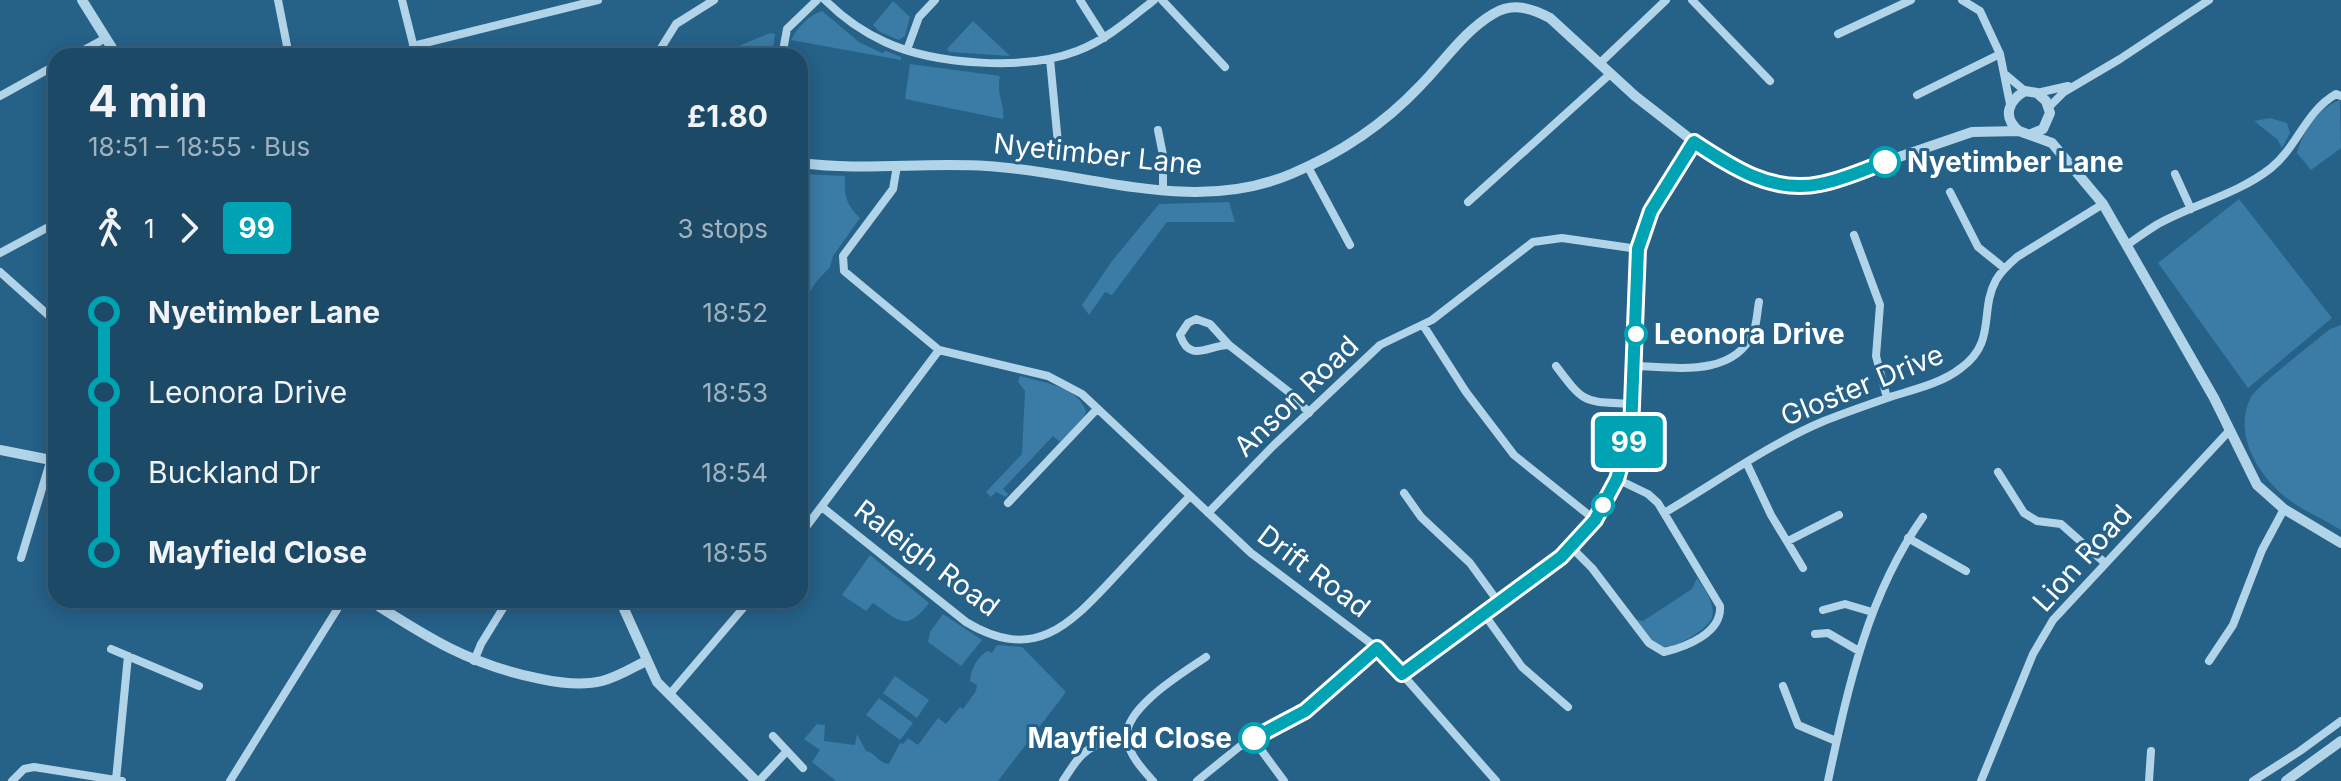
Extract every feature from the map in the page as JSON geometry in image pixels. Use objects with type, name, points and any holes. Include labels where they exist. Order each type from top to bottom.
[{"type":"street","points":[[82,0],[112,48]]},
{"type":"street","points":[[278,0],[287,48]]},
{"type":"street","points":[[402,0],[413,46],[598,0]]},
{"type":"street","points":[[661,48],[676,24],[714,0]]},
{"type":"street","points":[[783,48],[787,29],[817,0]]},
{"type":"street","points":[[825,0],[860,28],[884,42],[907,50],[973,62],[1033,63],[1078,51],[1104,38],[1154,0]]},
{"type":"street","points":[[907,50],[919,17],[935,0]]},
{"type":"street","points":[[1080,0],[1104,38]]},
{"type":"street","points":[[1162,0],[1225,67]]},
{"type":"street","points":[[1599,64],[1666,0]]},
{"type":"street","points":[[1692,0],[1770,81]]},
{"type":"street","points":[[1838,34],[1911,0]]},
{"type":"street","points":[[1962,0],[1980,11],[2000,54],[2010,122],[2019,131],[2052,143]]},
{"type":"street","points":[[2209,0],[2057,97],[2049,107],[2047,124],[2052,143],[2103,204],[2127,245],[2230,430],[2257,485],[2284,509],[2341,543]]},
{"type":"street","name":"Nyetimber Lane","points":[[808,164],[834,167],[989,166],[1163,191],[1214,191],[1251,186],[1280,179],[1308,167],[1349,143],[1398,108],[1487,18],[1520,4],[1550,18],[1610,74],[1694,142],[1743,172],[1788,187],[1820,184],[1981,130],[2001,119],[2009,107]]},
{"type":"street","points":[[88,48],[106,38]]},
{"type":"street","points":[[1917,95],[2000,54]]},
{"type":"street","points":[[1050,59],[1059,154]]},
{"type":"street","points":[[0,96],[48,69]]},
{"type":"street","points":[[1468,202],[1610,74]]},
{"type":"street","points":[[2005,75],[2025,91],[2037,93],[2077,84]]},
{"type":"street","points":[[2009,107],[2025,91]]},
{"type":"street","points":[[2037,93],[2049,107]]},
{"type":"street","points":[[2127,245],[2159,224],[2270,169],[2291,147],[2306,120],[2322,102],[2336,94],[2341,96]]},
{"type":"street","points":[[2031,134],[2047,124]]},
{"type":"street","points":[[1158,130],[1163,155],[1163,191]]},
{"type":"street","name":"Nyetimber Lane","points":[[1981,130],[2019,131]]},
{"type":"street","points":[[1402,674],[1571,547],[1595,520],[1617,479],[1631,431],[1638,249],[1651,211],[1694,142]]},
{"type":"street","points":[[808,525],[939,350],[842,266],[843,256],[893,189],[897,166]]},
{"type":"street","points":[[1308,167],[1350,245]]},
{"type":"street","points":[[2175,174],[2191,209]]},
{"type":"street","points":[[1950,192],[1978,247],[2004,268],[2103,204]]},
{"type":"street","points":[[0,253],[48,227]]},
{"type":"street","points":[[1854,235],[1880,305],[1876,356],[1887,398]]},
{"type":"street","name":"Anson Road","points":[[1208,513],[1380,345],[1423,325],[1533,242],[1562,238],[1638,249]]},
{"type":"street","name":"Gloster Drive","points":[[1664,513],[1767,449],[1809,429],[1946,377],[1972,358],[1982,345],[1991,295],[2004,268]]},
{"type":"street","points":[[0,272],[48,315]]},
{"type":"street","points":[[1635,366],[1703,368],[1724,361],[1741,350],[1753,333],[1759,302]]},
{"type":"street","points":[[1229,345],[1196,352],[1180,335],[1188,323],[1196,319],[1210,324],[1229,345],[1294,396],[1309,413]]},
{"type":"street","points":[[1423,325],[1466,392],[1514,455],[1595,520]]},
{"type":"street","name":"Drift Road","points":[[939,350],[1056,379],[1082,394],[1272,571],[1377,648],[1496,781]]},
{"type":"street","points":[[1556,366],[1579,396],[1591,401],[1633,404]]},
{"type":"street","points":[[1008,503],[1097,409]]},
{"type":"street","name":"Lion Road","points":[[1981,781],[2042,635],[2230,430]]},
{"type":"street","points":[[0,450],[48,459]]},
{"type":"street","points":[[1747,464],[1771,515],[1803,568]]},
{"type":"street","points":[[1998,472],[2024,513],[2037,521],[2061,524],[2105,563]]},
{"type":"street","points":[[21,558],[48,475]]},
{"type":"street","points":[[1571,547],[1592,568],[1649,643],[1664,652],[1680,649],[1717,624],[1721,616],[1720,606],[1664,513],[1648,494],[1617,479]]},
{"type":"street","points":[[1404,493],[1421,517],[1470,563],[1499,603]]},
{"type":"street","name":"Raleigh Road","points":[[822,507],[966,622],[982,631],[1013,639],[1036,637],[1066,625],[1190,496]]},
{"type":"street","points":[[2209,661],[2233,625],[2262,550],[2284,509]]},
{"type":"street","points":[[1788,541],[1839,515]]},
{"type":"street","points":[[1828,781],[1859,651],[1872,612],[1891,567],[1923,517]]},
{"type":"street","points":[[1908,538],[1966,571]]},
{"type":"street","points":[[1823,610],[1845,604],[1872,612]]},
{"type":"street","points":[[230,781],[338,608]]},
{"type":"street","points":[[381,608],[432,641],[474,661],[517,674],[578,683],[600,682],[646,661]]},
{"type":"street","points":[[474,661],[503,608]]},
{"type":"street","points":[[626,608],[657,682],[757,781],[787,751]]},
{"type":"street","points":[[669,695],[743,608]]},
{"type":"street","points":[[1484,614],[1522,667],[1568,707]]},
{"type":"street","points":[[1815,634],[1828,633],[1859,651]]},
{"type":"street","points":[[1197,781],[1253,739],[1305,711],[1377,648]]},
{"type":"street","points":[[111,649],[199,686]]},
{"type":"street","points":[[12,781],[24,769],[34,767],[119,780],[128,656]]},
{"type":"street","points":[[1153,781],[1127,743],[1128,726],[1148,700],[1206,657]]},
{"type":"street","points":[[1783,686],[1798,725],[1836,741]]},
{"type":"street","points":[[2253,781],[2341,721]]},
{"type":"street","points":[[773,736],[803,768]]},
{"type":"street","points":[[1253,739],[1284,781]]},
{"type":"street","points":[[1063,781],[1092,746],[1108,742],[1127,743]]},
{"type":"street","points":[[2286,781],[2338,748]]},
{"type":"street","points":[[2149,781],[2151,751]]},
{"type":"shaded area","points":[[893,1],[910,17],[905,36],[899,40],[880,32],[873,25]]},
{"type":"shaded area","points":[[822,11],[859,42],[882,53],[886,51],[901,57],[901,60],[791,40],[804,22]]},
{"type":"shaded area","points":[[973,21],[1010,56],[950,52],[947,49]]},
{"type":"shaded area","points":[[770,33],[775,34],[773,48],[734,48]]},
{"type":"shaded area","points":[[910,64],[1000,76],[1003,119],[905,99]]},
{"type":"shaded area","points":[[2340,100],[2341,148],[2311,170],[2297,153],[2300,145],[2318,114]]},
{"type":"shaded area","points":[[2270,118],[2287,123],[2290,133],[2282,148],[2277,139],[2254,121]]},
{"type":"shaded area","points":[[808,174],[845,176],[847,199],[860,218],[833,256],[830,267],[808,294]]},
{"type":"shaded area","points":[[2239,199],[2332,318],[2248,388],[2158,263]]},
{"type":"shaded area","points":[[1229,202],[1235,222],[1167,222],[1112,295],[1105,292],[1089,315],[1082,305],[1112,261],[1159,204]]},
{"type":"shaded area","points":[[2341,325],[2341,530],[2298,506],[2273,486],[2254,459],[2245,428],[2246,412],[2256,391],[2330,329]]},
{"type":"shaded area","points":[[1020,376],[1067,391],[1086,411],[1060,442],[1053,436],[1003,489],[1008,494],[1006,497],[996,492],[991,497],[986,492],[1022,454],[1025,391],[1018,382]]},
{"type":"shaded area","points":[[870,555],[929,603],[914,618],[902,621],[873,603],[866,611],[842,595]]},
{"type":"shaded area","points":[[1697,578],[1711,602],[1713,612],[1709,623],[1680,643],[1665,647],[1656,644],[1635,619],[1643,621],[1692,589]]},
{"type":"shaded area","points":[[943,614],[982,640],[961,666],[928,642],[930,632]]},
{"type":"shaded area","points":[[997,645],[1022,647],[1066,692],[998,781],[836,781],[812,762],[820,750],[804,739],[817,724],[825,725],[824,741],[855,745],[857,734],[866,751],[889,764],[900,743],[903,744],[908,738],[918,745],[938,718],[946,724],[960,707],[963,709],[976,691],[977,685],[970,681],[975,664],[987,651],[992,653]]},
{"type":"shaded area","points":[[895,676],[929,700],[917,718],[883,693]]},
{"type":"shaded area","points":[[879,698],[913,723],[900,740],[866,715]]},
{"type":"bus line","name":"99","points":[[1254,738],[1305,711],[1377,648],[1402,674],[1561,557],[1595,520],[1617,479],[1631,431],[1638,249],[1651,211],[1694,142],[1743,172],[1788,187],[1820,184],[1885,162]]},
{"type":"place","name":"Nyetimber Lane","points":[[1885,162]]},
{"type":"place","name":"Leonora Drive","points":[[1636,334]]},
{"type":"place","name":"Mayfield Close","points":[[1254,738]]}]
